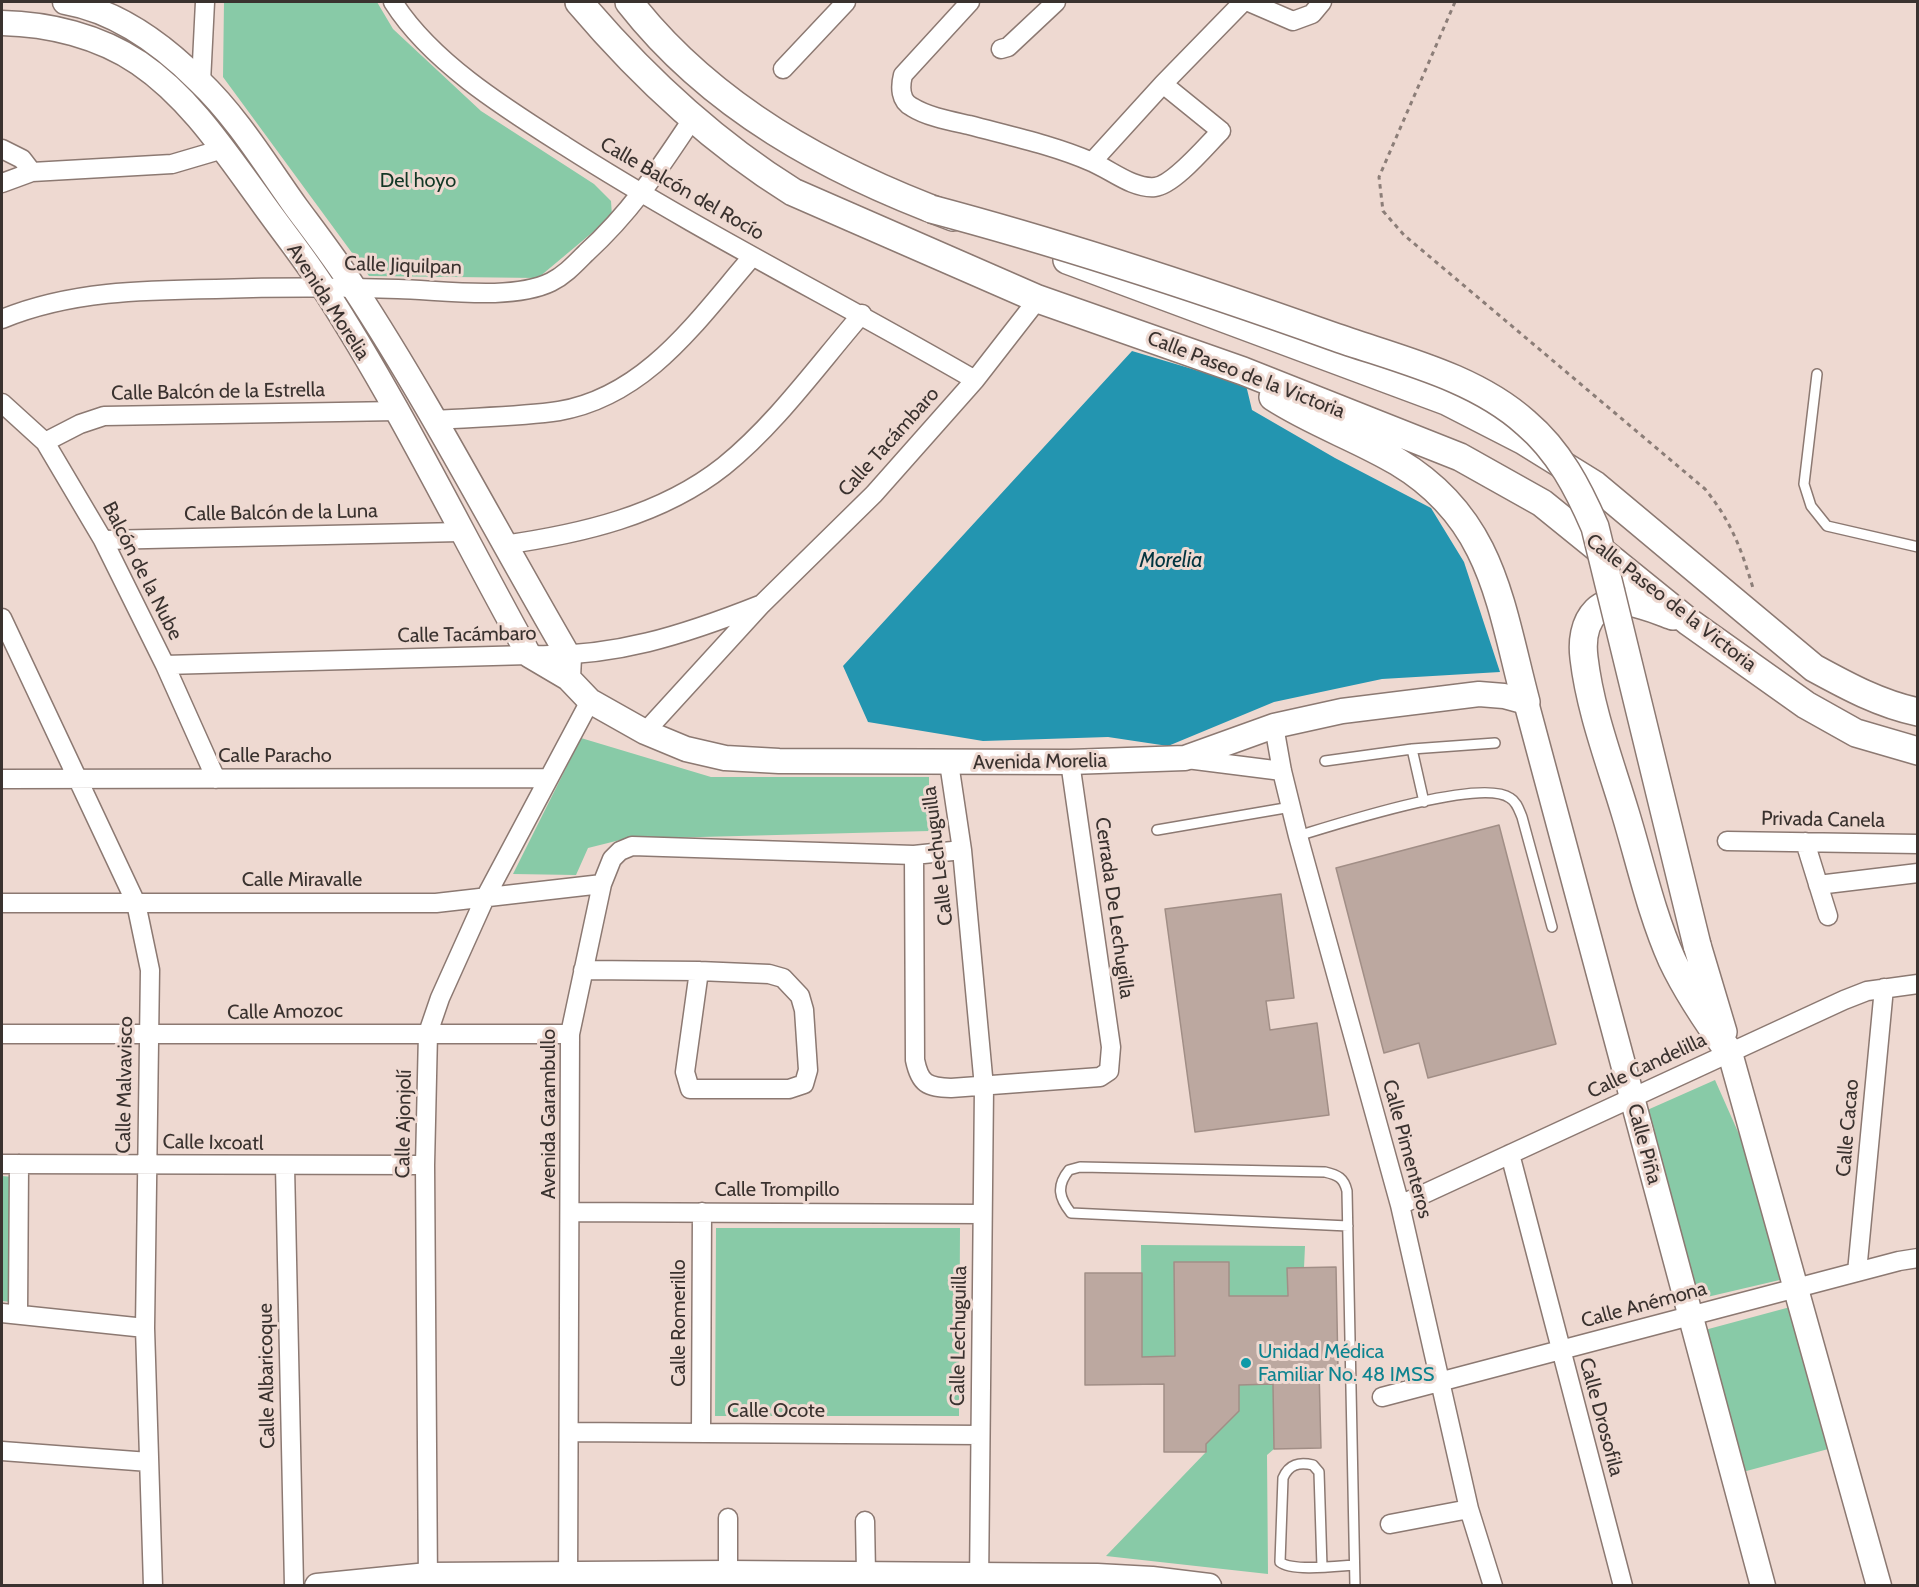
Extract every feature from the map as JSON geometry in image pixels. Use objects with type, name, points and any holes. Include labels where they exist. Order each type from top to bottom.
[{"type":"main road","name":"Avenida Morelia","points":[[75,2],[119,20],[157,44],[201,82],[250,143],[354,287],[435,420],[569,667],[590,701],[645,732],[686,749],[725,758],[949,763],[1070,762],[1185,758],[1274,726],[1342,711],[1479,694],[1504,696],[1526,702]]},
{"type":"main road","name":"Calle Paseo de la Victoria","points":[[579,2],[649,79],[758,171],[793,192],[1038,299],[1243,371],[1470,462],[1542,503],[1689,622],[1806,705],[1856,733],[1917,751]]},
{"type":"main road","name":"Calle Paseo de la Victoria","points":[[629,2],[656,36],[709,85],[772,131],[817,157],[931,209],[1455,405],[1524,441],[1594,485],[1814,668],[1852,689],[1898,708],[1917,712]]},
{"type":"main road","name":"Avenida Morelia","points":[[2,23],[45,25],[99,43],[138,62],[186,104],[223,149],[322,286],[397,411],[460,532],[529,655],[569,667]]},
{"type":"main road","points":[[931,209],[1094,254],[1419,367],[1487,394],[1525,422],[1555,453],[1579,489],[1595,527],[1697,945],[1730,1053],[1878,1586]]},
{"type":"main road","points":[[1243,371],[1270,396],[1406,467],[1426,480],[1451,503],[1470,528],[1487,559],[1526,702]]},
{"type":"main road","points":[[1689,622],[1629,601],[1606,604],[1595,612],[1584,631],[1584,656],[1608,755],[1654,909],[1672,959],[1695,1004],[1730,1053]]},
{"type":"main road","name":"Calle Piña","points":[[1526,702],[1763,1586]]},
{"type":"main road","points":[[317,1586],[428,1580],[568,1580],[728,1573],[866,1573],[979,1580],[1152,1579],[1209,1586]]},
{"type":"street","points":[[201,82],[205,2]]},
{"type":"street","name":"Calle Balcón del Rocío","points":[[393,2],[421,39],[504,107],[642,195],[862,315],[975,380]]},
{"type":"street","points":[[783,69],[846,2]]},
{"type":"street","points":[[970,2],[903,75],[900,87],[903,98],[911,107],[954,122],[1049,146],[1092,162],[1140,185],[1156,187],[1170,182],[1221,131],[1163,84]]},
{"type":"street","points":[[1001,49],[1008,47],[1056,2]]},
{"type":"street","points":[[1092,162],[1163,84],[1243,2]]},
{"type":"street","points":[[1249,2],[1293,21],[1312,14],[1322,2]]},
{"type":"street","name":"Calle Jiquilpan","points":[[2,319],[31,307],[84,296],[173,289],[322,286],[493,291],[539,286],[564,274],[613,227],[642,195],[693,118]]},
{"type":"street","points":[[2,149],[22,159],[32,172]]},
{"type":"street","points":[[2,183],[32,172],[172,164],[223,149]]},
{"type":"street","points":[[435,420],[560,410],[605,397],[640,377],[671,351],[752,257]]},
{"type":"street","name":"Calle Tacámbaro","points":[[645,732],[762,604],[874,494],[975,380],[1038,299]]},
{"type":"street","points":[[503,545],[554,538],[616,522],[680,494],[715,472],[768,423],[862,315]]},
{"type":"street","name":"Balcón de la Nube","points":[[2,403],[45,442],[103,540],[165,665],[216,779]]},
{"type":"street","name":"Calle Balcón de la Estrella","points":[[45,442],[80,423],[104,416],[397,411]]},
{"type":"street","name":"Calle Balcón de la Luna","points":[[103,540],[460,532]]},
{"type":"street","name":"Calle Tacámbaro","points":[[569,667],[705,627],[762,604]]},
{"type":"street","name":"Calle Malvavisco","points":[[2,618],[10,655],[76,779],[136,903],[150,970],[145,1165],[145,1328],[153,1586]]},
{"type":"street","name":"Calle Tacámbaro","points":[[165,665],[529,655]]},
{"type":"street","name":"Calle Ajonjolí","points":[[428,1580],[425,1166],[428,1033],[440,998],[485,898],[590,701]]},
{"type":"street","name":"Calle Pimenteros","points":[[1274,726],[1298,836],[1400,1205],[1470,1509],[1492,1586]]},
{"type":"street","points":[[1185,758],[1282,771]]},
{"type":"street","name":"Cerrada De Lechugilla","points":[[1070,762],[1112,1060]]},
{"type":"street","name":"Calle Lechuguilla","points":[[949,763],[962,850],[984,1087],[979,1580]]},
{"type":"street","name":"Calle Paracho","points":[[2,779],[549,778]]},
{"type":"street","name":"Privada Canela","points":[[1727,841],[1917,844]]},
{"type":"street","points":[[1805,842],[1828,916]]},
{"type":"street","name":"Avenida Garambullo","points":[[568,1580],[570,1034],[602,884],[612,859],[620,851],[632,846],[914,855],[962,850]]},
{"type":"street","name":"Calle Lechuguilla","points":[[914,855],[915,1059],[922,1082],[929,1087],[984,1087],[1100,1077],[1109,1071],[1112,1060]]},
{"type":"street","points":[[1818,885],[1917,873]]},
{"type":"street","name":"Calle Miravalle","points":[[2,903],[436,903],[602,884]]},
{"type":"street","points":[[583,970],[699,971],[769,974],[783,978],[800,996],[804,1010],[808,1070],[804,1084],[789,1089],[690,1089],[685,1072],[699,971]]},
{"type":"street","name":"Calle Candelilla","points":[[1400,1205],[1844,1000],[1884,988],[1917,984]]},
{"type":"street","name":"Calle Cacao","points":[[1857,1272],[1884,988]]},
{"type":"street","name":"Calle Amozoc","points":[[2,1034],[149,1036],[570,1034]]},
{"type":"street","name":"Calle Drosofila","points":[[1510,1154],[1559,1350],[1623,1586]]},
{"type":"street","points":[[10,1164],[10,1313],[145,1328]]},
{"type":"street","name":"Calle Ixcoatl","points":[[10,1164],[425,1166]]},
{"type":"street","name":"Calle Albaricoque","points":[[285,1166],[294,1586]]},
{"type":"street","name":"Calle Trompillo","points":[[571,1212],[982,1214]]},
{"type":"street","name":"Calle Romerillo","points":[[701,1433],[702,1212]]},
{"type":"street","name":"Calle Anémona","points":[[1382,1397],[1917,1258]]},
{"type":"street","name":"Calle Ocote","points":[[570,1432],[980,1435]]},
{"type":"street","points":[[2,1451],[149,1462]]},
{"type":"street","points":[[1390,1524],[1470,1509]]},
{"type":"street","points":[[728,1518],[728,1573]]},
{"type":"street","points":[[865,1521],[866,1573]]},
{"type":"lane","points":[[1817,374],[1804,484],[1811,506],[1827,526],[1917,547]]},
{"type":"lane","points":[[1325,760],[1412,749],[1495,743]]},
{"type":"lane","points":[[1412,749],[1424,802]]},
{"type":"lane","points":[[1298,836],[1365,815],[1457,795],[1493,793],[1509,796],[1517,804],[1522,817],[1552,927]]},
{"type":"lane","points":[[1157,830],[1291,807]]},
{"type":"lane","points":[[1348,1226],[1071,1213],[1060,1195],[1060,1183],[1069,1170],[1080,1167],[1325,1172],[1338,1174],[1345,1182],[1348,1226],[1355,1586]]},
{"type":"lane","points":[[1322,1567],[1319,1472],[1313,1465],[1295,1464],[1287,1470],[1283,1478],[1280,1562],[1290,1566],[1322,1567],[1354,1565]]},
{"type":"path","points":[[1455,2],[1379,177],[1383,211],[1404,235],[1705,489],[1719,506],[1738,539],[1755,594]]},
{"type":"green space","name":"Del hoyo","points":[[224,2],[377,2],[393,29],[481,111],[594,184],[611,201],[612,216],[538,278],[369,276],[223,77]]},
{"type":"green space","points":[[581,738],[711,777],[929,777],[929,831],[624,839],[588,848],[576,875],[513,874]]},
{"type":"green space","points":[[1715,1080],[1758,1177],[1784,1279],[1690,1301],[1645,1111]]},
{"type":"green space","points":[[2,1176],[13,1177],[11,1302],[2,1301]]},
{"type":"green space","points":[[716,1228],[960,1228],[959,1416],[715,1416]]},
{"type":"green space","points":[[1141,1245],[1305,1246],[1304,1268],[1287,1269],[1288,1308],[1285,1296],[1229,1296],[1229,1262],[1174,1262],[1175,1356],[1155,1357],[1155,1373],[1142,1373]]},
{"type":"green space","points":[[1794,1306],[1832,1448],[1739,1473],[1701,1331]]},
{"type":"green space","points":[[1273,1384],[1274,1449],[1267,1455],[1268,1574],[1106,1556],[1206,1452],[1206,1388],[1221,1429],[1239,1411],[1239,1385]]},
{"type":"water","name":"Morelia","points":[[1132,351],[1246,385],[1252,410],[1335,458],[1431,508],[1464,562],[1500,672],[1382,679],[1274,702],[1168,746],[1108,737],[983,741],[868,722],[843,666]]},
{"type":"building","points":[[1499,825],[1556,1044],[1428,1078],[1419,1043],[1384,1053],[1336,868]]},
{"type":"building","points":[[1281,894],[1294,998],[1266,1001],[1270,1030],[1317,1023],[1329,1115],[1195,1132],[1165,909]]},
{"type":"building","name":"Unidad Médica Familiar No. 48 IMSS","points":[[1174,1262],[1229,1262],[1229,1296],[1288,1296],[1287,1268],[1336,1267],[1338,1370],[1319,1370],[1321,1448],[1274,1449],[1273,1384],[1239,1385],[1239,1411],[1206,1444],[1206,1452],[1164,1452],[1164,1384],[1085,1385],[1085,1273],[1142,1273],[1142,1357],[1175,1356]]},
{"type":"place","name":"Unidad Médica Familiar No. 48 IMSS","points":[[1246,1363]]}]
